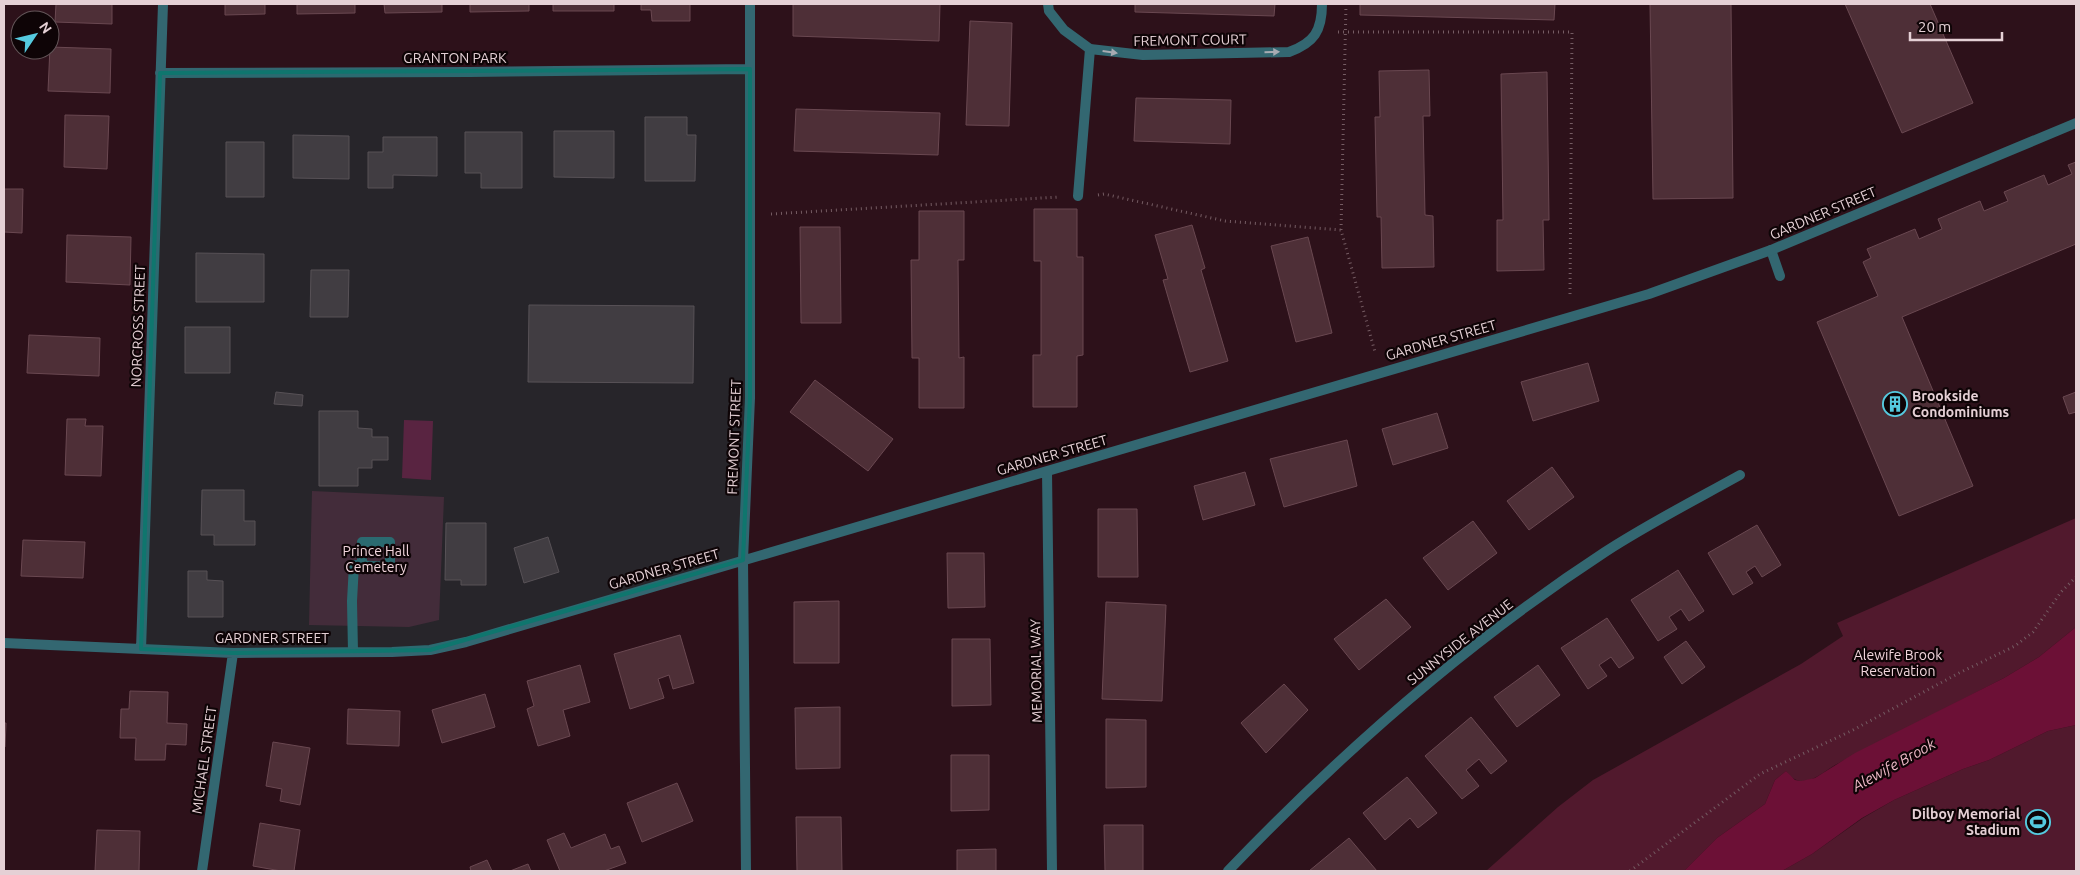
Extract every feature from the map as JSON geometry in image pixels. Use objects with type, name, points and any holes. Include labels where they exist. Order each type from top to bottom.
[{"type":"street","name":"NORCROSS STREET","points":[[141,649],[162,4]]},
{"type":"street","name":"FREMONT STREET","points":[[746,871],[744,560],[750,398],[750,4]]},
{"type":"street","name":"FREMONT COURT","points":[[1048,4],[1049,11],[1064,30],[1090,49],[1142,55],[1289,52],[1304,46],[1318,32]]},
{"type":"street","points":[[1318,32],[1322,4]]},
{"type":"street","points":[[1078,196],[1090,49]]},
{"type":"street","name":"GRANTON PARK","points":[[160,73],[750,69]]},
{"type":"street","name":"GARDNER STREET","points":[[4,643],[233,653],[430,650],[466,642],[1649,294],[1771,250],[2076,123]]},
{"type":"street","points":[[1771,250],[1780,276]]},
{"type":"street","name":"MEMORIAL WAY","points":[[1047,470],[1052,871]]},
{"type":"street","name":"SUNNYSIDE AVENUE","points":[[1228,871],[1279,818],[1340,760],[1404,702],[1470,650],[1605,551],[1740,475]]},
{"type":"street","points":[[353,652],[352,601],[354,565],[362,566]]},
{"type":"street","name":"MICHAEL STREET","points":[[202,871],[233,653]]},
{"type":"path","points":[[1346,4],[1341,230],[1381,372]]},
{"type":"path","points":[[1318,32],[1572,32],[1570,316]]},
{"type":"path","points":[[750,216],[1104,194],[1225,221],[1341,230]]},
{"type":"path","points":[[1630,871],[1760,774],[1853,730],[1960,673],[2005,652],[2033,632],[2061,592],[2076,577]]},
{"type":"highlighted area","points":[[750,69],[750,398],[743,560],[430,650],[233,653],[141,649],[160,73]]},
{"type":"green space","name":"Prince Hall Cemetery","points":[[312,491],[444,497],[439,620],[409,627],[309,625]]},
{"type":"green space","name":"Alewife Brook Reservation","points":[[2076,518],[2076,627],[2039,657],[2004,678],[1835,765],[1810,780],[1798,780],[1786,771],[1775,780],[1765,804],[1717,838],[1684,871],[1486,871],[1558,807],[1593,780],[1801,664],[1843,636],[1837,623]]},
{"type":"green space","points":[[2076,725],[2076,871],[1782,871],[1812,854],[1863,818],[1894,800],[1963,769],[1989,760],[2048,731]]},
{"type":"water","points":[[404,420],[433,421],[431,480],[402,478]]},
{"type":"water","name":"Alewife Brook","points":[[2076,627],[2076,725],[2048,731],[1989,760],[1963,769],[1894,800],[1862,818],[1812,854],[1782,871],[1684,871],[1717,838],[1765,804],[1775,780],[1786,771],[1795,780],[1801,781],[1815,778],[1855,753],[2004,678],[2039,657]]},
{"type":"building","points":[[56,4],[112,4],[112,24],[60,22],[60,10],[56,10]]},
{"type":"building","points":[[225,4],[265,4],[265,14],[225,15]]},
{"type":"building","points":[[297,4],[355,4],[355,13],[297,14]]},
{"type":"building","points":[[384,4],[442,4],[442,12],[385,13]]},
{"type":"building","points":[[470,4],[529,4],[529,11],[470,12]]},
{"type":"building","points":[[553,4],[614,4],[614,11],[553,11]]},
{"type":"building","points":[[641,4],[690,4],[690,21],[652,21],[651,10],[641,10]]},
{"type":"building","points":[[793,4],[940,4],[939,41],[793,36]]},
{"type":"building","points":[[1135,4],[1275,4],[1274,16],[1135,12]]},
{"type":"building","points":[[1360,4],[1555,4],[1554,20],[1360,15]]},
{"type":"building","points":[[1650,4],[1731,4],[1733,198],[1653,199]]},
{"type":"building","points":[[1845,4],[1930,4],[1973,103],[1902,133]]},
{"type":"building","points":[[970,21],[1012,23],[1009,126],[966,125]]},
{"type":"building","points":[[60,47],[111,49],[110,93],[48,91],[49,60],[60,60]]},
{"type":"building","points":[[1429,70],[1430,116],[1423,116],[1425,215],[1433,216],[1434,267],[1382,268],[1381,217],[1377,217],[1375,117],[1380,117],[1379,71]]},
{"type":"building","points":[[1547,72],[1549,220],[1543,220],[1544,270],[1497,271],[1497,220],[1503,220],[1501,74]]},
{"type":"building","points":[[1136,98],[1231,100],[1230,144],[1134,141]]},
{"type":"building","points":[[796,109],[940,113],[938,155],[794,151]]},
{"type":"building","points":[[65,115],[109,116],[107,169],[64,167]]},
{"type":"building","points":[[645,117],[687,117],[687,135],[696,135],[695,181],[645,181]]},
{"type":"building","points":[[554,131],[614,131],[614,178],[554,177]]},
{"type":"building","points":[[465,132],[522,132],[522,188],[481,188],[481,173],[465,173]]},
{"type":"building","points":[[293,135],[349,136],[349,179],[293,178]]},
{"type":"building","points":[[383,137],[437,137],[437,176],[393,175],[393,188],[368,188],[368,152],[383,152]]},
{"type":"building","points":[[226,142],[264,142],[264,197],[226,197]]},
{"type":"building","name":"Brookside Condominiums","points":[[2076,162],[2076,244],[1902,317],[1973,486],[1899,516],[1817,322],[1878,296],[1863,262],[1871,258],[1867,249],[1915,229],[1919,239],[1942,229],[1938,219],[1980,201],[1984,211],[2008,201],[2004,192],[2044,175],[2048,185],[2072,174],[2068,165]]},
{"type":"building","points":[[4,189],[23,189],[22,233],[4,232]]},
{"type":"building","points":[[1034,209],[1077,209],[1077,257],[1083,257],[1083,355],[1077,356],[1077,407],[1033,407],[1033,355],[1041,355],[1041,261],[1034,261]]},
{"type":"building","points":[[919,211],[964,211],[964,260],[958,260],[959,358],[964,357],[964,408],[919,408],[919,358],[912,358],[911,260],[919,260]]},
{"type":"building","points":[[1192,225],[1205,268],[1201,270],[1228,361],[1190,372],[1163,280],[1168,279],[1155,235]]},
{"type":"building","points":[[800,227],[840,227],[841,323],[801,323]]},
{"type":"building","points":[[67,235],[131,237],[130,285],[66,282]]},
{"type":"building","points":[[1308,237],[1332,333],[1296,342],[1271,246]]},
{"type":"building","points":[[196,253],[264,254],[264,302],[196,302]]},
{"type":"building","points":[[311,270],[349,270],[348,317],[310,317]]},
{"type":"building","points":[[529,305],[694,306],[693,383],[528,382]]},
{"type":"building","points":[[185,327],[230,327],[230,373],[185,373]]},
{"type":"building","points":[[29,335],[100,338],[99,376],[27,373]]},
{"type":"building","points":[[1588,363],[1599,401],[1533,421],[1521,382]]},
{"type":"building","points":[[815,380],[893,439],[868,471],[790,412]]},
{"type":"building","points":[[276,392],[303,395],[302,406],[274,404]]},
{"type":"building","points":[[2076,392],[2076,412],[2069,414],[2063,397]]},
{"type":"building","points":[[319,411],[358,411],[358,428],[372,429],[372,437],[388,437],[388,460],[372,460],[372,468],[358,468],[358,486],[319,486]]},
{"type":"building","points":[[1437,413],[1448,448],[1393,465],[1382,429]]},
{"type":"building","points":[[67,419],[86,419],[85,426],[103,426],[101,476],[65,475]]},
{"type":"building","points":[[1347,440],[1357,486],[1284,507],[1270,459]]},
{"type":"building","points":[[1552,467],[1574,497],[1529,530],[1507,501]]},
{"type":"building","points":[[1245,472],[1255,505],[1203,520],[1194,486]]},
{"type":"building","points":[[202,490],[244,490],[244,521],[255,521],[255,545],[214,545],[214,535],[201,535]]},
{"type":"building","points":[[1098,509],[1137,509],[1138,577],[1098,577]]},
{"type":"building","points":[[1473,521],[1497,553],[1448,590],[1423,558]]},
{"type":"building","points":[[446,523],[486,523],[486,585],[461,585],[461,580],[445,580]]},
{"type":"building","points":[[1757,525],[1781,565],[1762,577],[1755,566],[1746,572],[1753,583],[1733,595],[1708,553]]},
{"type":"building","points":[[548,537],[559,572],[524,583],[514,548]]},
{"type":"building","points":[[23,540],[85,542],[83,578],[21,576]]},
{"type":"building","points":[[947,553],[984,553],[985,607],[948,608]]},
{"type":"building","points":[[1678,570],[1704,611],[1689,621],[1681,609],[1669,617],[1677,629],[1658,641],[1631,600]]},
{"type":"building","points":[[188,571],[207,571],[207,580],[223,581],[223,617],[188,617]]},
{"type":"building","points":[[1386,599],[1411,627],[1359,670],[1334,639]]},
{"type":"building","points":[[839,601],[839,663],[794,663],[794,602]]},
{"type":"building","points":[[1106,602],[1166,605],[1162,701],[1102,699]]},
{"type":"building","points":[[1607,618],[1634,658],[1619,668],[1611,657],[1599,665],[1607,676],[1588,689],[1561,648]]},
{"type":"building","points":[[680,635],[694,683],[673,689],[669,675],[658,679],[664,698],[630,709],[614,654]]},
{"type":"building","points":[[952,639],[990,639],[991,705],[952,706]]},
{"type":"building","points":[[1686,641],[1705,667],[1682,684],[1664,657]]},
{"type":"building","points":[[580,665],[590,702],[563,710],[570,736],[538,746],[527,709],[534,706],[527,681]]},
{"type":"building","points":[[1538,665],[1560,695],[1517,727],[1494,697]]},
{"type":"building","points":[[1284,684],[1308,710],[1266,753],[1241,723]]},
{"type":"building","points":[[130,691],[168,692],[167,723],[187,724],[186,745],[166,744],[165,760],[135,760],[136,738],[120,738],[121,709],[129,709]]},
{"type":"building","points":[[485,694],[495,727],[442,743],[432,710]]},
{"type":"building","points":[[840,707],[840,768],[796,769],[795,708]]},
{"type":"building","points":[[348,709],[400,711],[399,746],[347,744]]},
{"type":"building","points":[[1471,717],[1507,761],[1491,774],[1479,759],[1466,770],[1479,786],[1462,799],[1425,756]]},
{"type":"building","points":[[1106,719],[1146,720],[1146,787],[1106,788]]},
{"type":"building","points":[[4,723],[6,723],[5,747],[4,747]]},
{"type":"building","points":[[273,742],[310,748],[300,805],[280,801],[282,789],[266,786]]},
{"type":"building","points":[[951,755],[989,755],[989,810],[951,811]]},
{"type":"building","points":[[1407,777],[1437,813],[1418,828],[1410,818],[1385,840],[1363,813]]},
{"type":"building","points":[[677,783],[693,821],[642,842],[627,803]]},
{"type":"building","points":[[796,817],[841,817],[842,871],[797,871]]},
{"type":"building","points":[[260,823],[300,830],[294,871],[281,871],[253,866]]},
{"type":"building","points":[[1104,825],[1143,825],[1143,871],[1105,871]]},
{"type":"building","points":[[97,830],[140,831],[139,871],[95,871]]},
{"type":"building","points":[[564,833],[571,848],[605,834],[611,849],[619,846],[626,863],[604,871],[560,871],[547,840]]},
{"type":"building","points":[[1349,838],[1377,871],[1309,871]]},
{"type":"building","points":[[996,849],[996,871],[957,871],[957,850]]},
{"type":"building","points":[[487,860],[492,871],[471,871],[470,867]]},
{"type":"building","points":[[528,864],[531,871],[510,871]]},
{"type":"place","name":"Brookside Condominiums","points":[[1895,404]]},
{"type":"place","name":"Dilboy Memorial Stadium","points":[[2038,822]]}]
